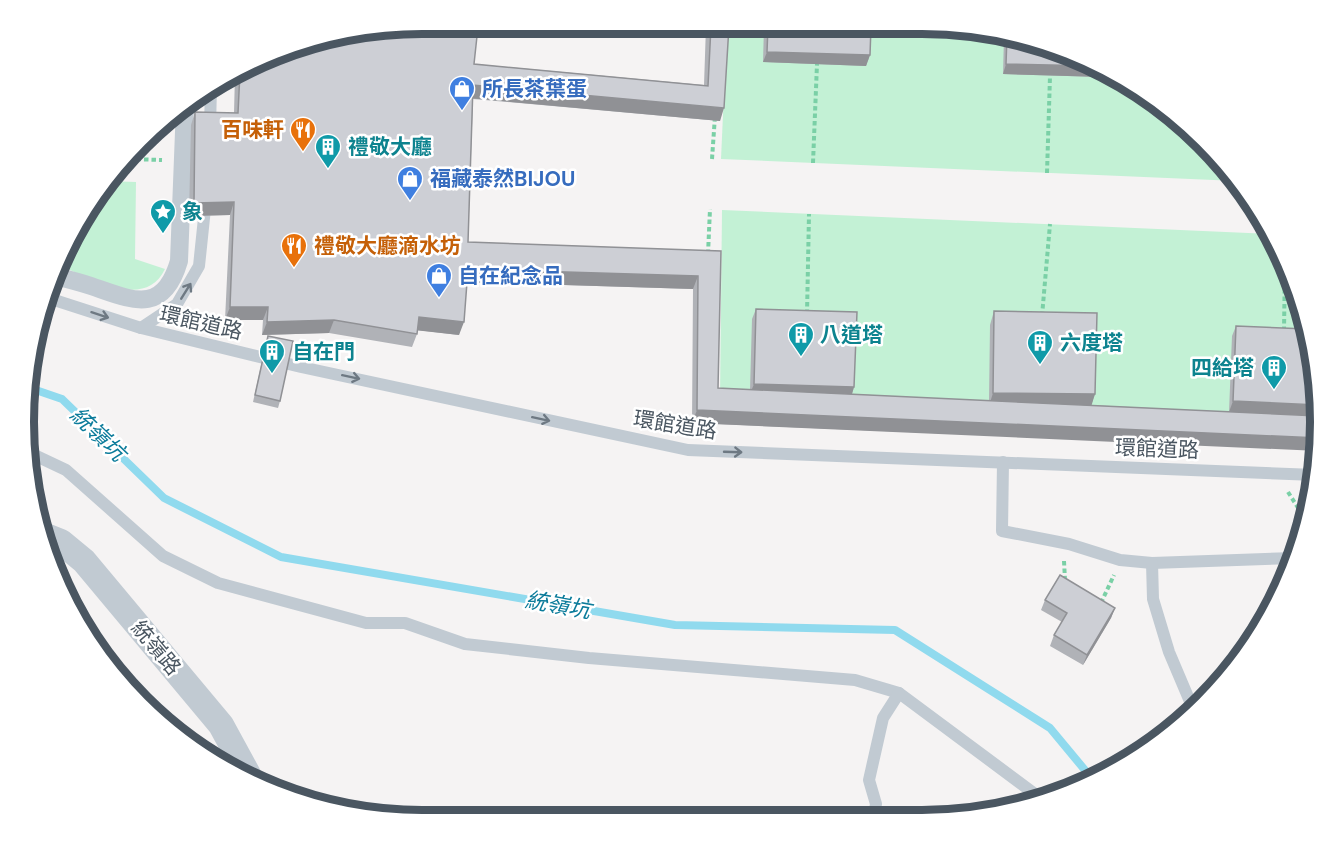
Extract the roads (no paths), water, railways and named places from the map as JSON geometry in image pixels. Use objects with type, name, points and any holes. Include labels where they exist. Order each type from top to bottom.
[{"type":"street","points":[[62,278],[132,300],[156,297],[165,291],[174,280],[179,261],[185,116]]},
{"type":"street","name":"統嶺路","points":[[53,539],[61,542],[84,561],[221,725],[245,767]]},
{"type":"lane","points":[[210,141],[211,97]]},
{"type":"lane","points":[[141,328],[177,304],[199,266],[207,186]]},
{"type":"lane","name":"環館道路","points":[[54,300],[141,328],[302,367],[688,450],[1306,475]]},
{"type":"lane","points":[[36,456],[66,470],[163,556],[218,583],[366,623],[405,623],[465,644],[589,658],[855,680],[899,693],[1034,793]]},
{"type":"lane","points":[[1003,462],[1002,531],[1064,543],[1120,560],[1152,564],[1285,558]]},
{"type":"lane","points":[[1152,564],[1153,599],[1169,652],[1190,702]]},
{"type":"lane","points":[[875,810],[876,804],[869,780],[883,718],[899,693]]},
{"type":"waterway","name":"統嶺坑","points":[[36,390],[62,399],[164,498],[281,557],[675,625],[895,630],[1050,728],[1087,773]]},
{"type":"place","name":"所長茶葉蛋","points":[[462,112]]},
{"type":"place","name":"百味軒","points":[[303,153]]},
{"type":"place","name":"禮敬大廳","points":[[328,170]]},
{"type":"place","name":"福藏泰然BIJOU","points":[[410,202]]},
{"type":"place","name":"象","points":[[163,235]]},
{"type":"place","name":"禮敬大廳滴水坊","points":[[294,269]]},
{"type":"place","name":"自在紀念品","points":[[439,299]]},
{"type":"place","name":"八道塔","points":[[801,358]]},
{"type":"place","name":"六度塔","points":[[1040,366]]},
{"type":"place","name":"自在門","points":[[272,375]]},
{"type":"place","name":"四給塔","points":[[1274,391]]}]
